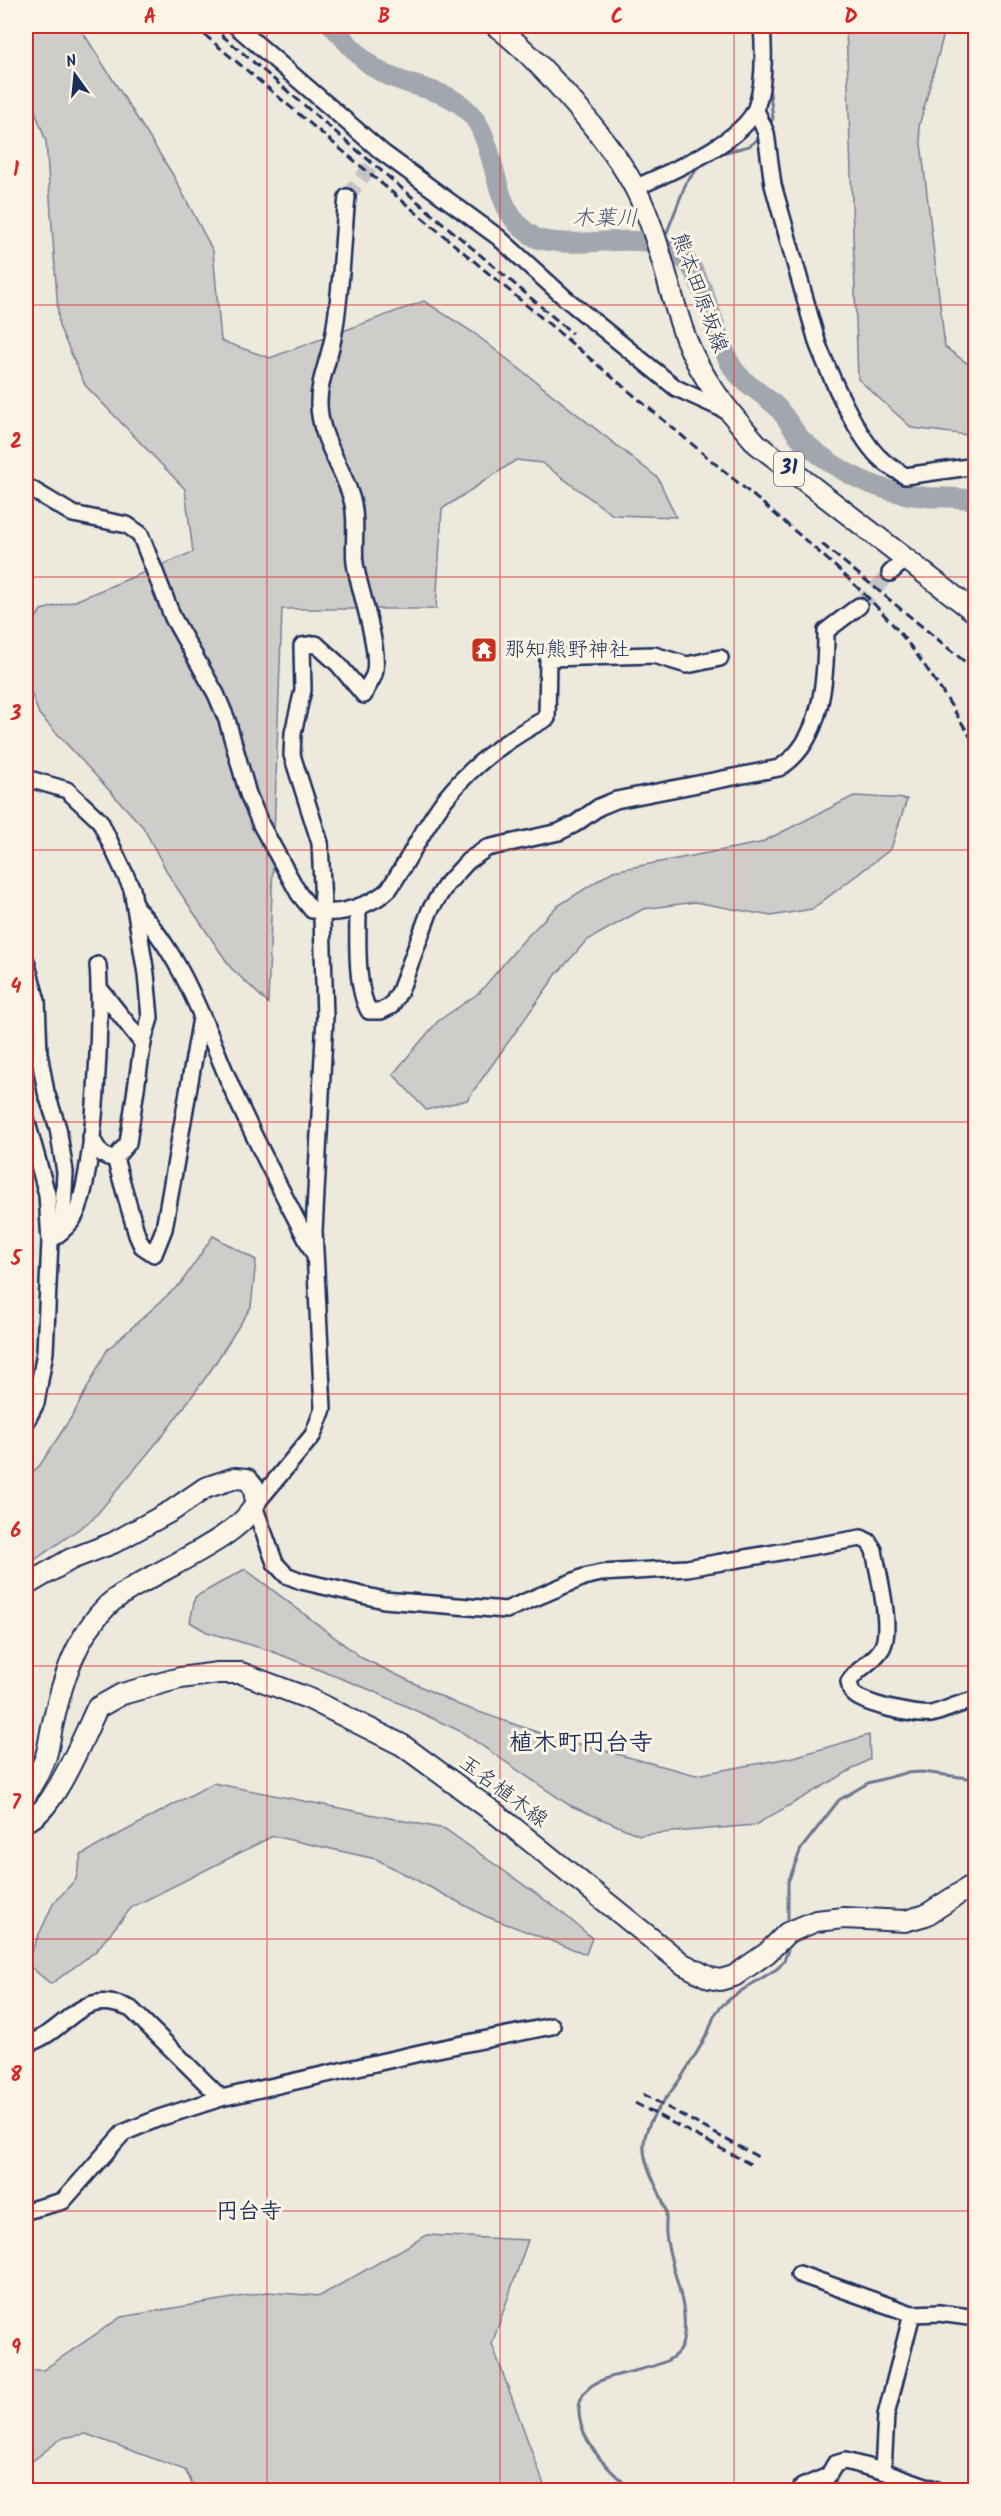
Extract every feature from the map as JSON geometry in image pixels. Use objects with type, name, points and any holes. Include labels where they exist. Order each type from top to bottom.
[{"type":"main road","name":"熊本田原坂線","points":[[496,26],[571,102],[609,148],[635,188],[648,218],[687,340],[708,383],[729,412],[757,444],[907,558],[975,613]]},
{"type":"main road","points":[[26,1585],[71,1559],[113,1543],[173,1510],[205,1488],[235,1478],[247,1479],[253,1486],[254,1506],[209,1546],[132,1588],[108,1605],[96,1620],[65,1671],[45,1759],[26,1795]]},
{"type":"main road","name":"玉名植木線","points":[[26,1820],[37,1816],[59,1784],[97,1708],[108,1700],[180,1678],[218,1672],[241,1673],[310,1699],[402,1745],[499,1816],[675,1958],[710,1978],[720,1980],[734,1976],[767,1953],[787,1933],[816,1921],[874,1918],[905,1921],[926,1915],[975,1883]]},
{"type":"street","points":[[236,26],[382,152],[498,237],[565,298],[676,388],[729,412]]},
{"type":"street","points":[[635,188],[705,155],[742,127],[756,110],[761,87],[762,26]]},
{"type":"street","points":[[756,110],[766,133],[773,185],[818,345],[828,369],[867,442],[881,460],[905,476],[975,465]]},
{"type":"street","points":[[319,909],[323,905],[320,843],[292,755],[293,733],[303,690],[302,646],[316,644],[338,664],[364,695],[373,679],[376,663],[372,634],[355,563],[354,505],[343,471],[327,442],[318,404],[333,339],[343,268],[342,238],[347,198]]},
{"type":"street","points":[[26,486],[73,514],[127,525],[140,534],[173,618],[216,694],[227,720],[248,794],[261,825],[308,907],[312,910],[319,909],[327,912],[358,907],[378,900],[389,889],[446,798],[481,763],[518,734],[547,718],[548,658],[654,655],[687,665],[720,658]]},
{"type":"street","points":[[890,573],[907,558]]},
{"type":"street","points":[[358,907],[361,975],[366,1005],[369,1011],[381,1011],[391,1006],[400,991],[430,910],[446,885],[468,861],[487,848],[559,832],[599,807],[616,800],[779,768],[789,762],[806,740],[815,720],[826,665],[826,631],[859,606]]},
{"type":"street","points":[[26,778],[67,790],[100,820],[132,889],[137,909],[150,1018],[143,1044],[128,1143],[116,1158]]},
{"type":"street","points":[[137,909],[165,945],[201,1017],[249,1127],[315,1256]]},
{"type":"street","points":[[319,909],[322,918],[325,1017],[315,1256],[323,1374],[323,1409],[320,1423],[254,1506],[275,1563],[286,1575],[301,1581],[384,1600],[506,1610],[584,1577],[601,1573],[687,1568],[861,1538],[869,1542],[874,1550],[886,1630],[883,1647],[849,1682],[852,1692],[861,1699],[908,1713],[932,1713],[956,1703],[975,1700]]},
{"type":"street","points":[[26,961],[37,1001],[40,1062],[58,1128],[65,1172],[62,1231]]},
{"type":"street","points":[[50,1241],[74,1218],[79,1205],[91,1137],[100,989],[98,965]]},
{"type":"street","points":[[100,989],[143,1044]]},
{"type":"street","points":[[116,1158],[142,1246],[150,1249],[154,1254],[164,1228],[201,1017]]},
{"type":"street","points":[[26,1119],[47,1194],[50,1241],[45,1352],[39,1396],[26,1422]]},
{"type":"street","points":[[91,1137],[99,1153],[107,1158],[116,1158]]},
{"type":"street","points":[[26,2043],[52,2030],[81,2008],[102,2001],[113,2002],[131,2009],[221,2098]]},
{"type":"street","points":[[26,2211],[63,2201],[123,2133],[221,2098],[445,2047],[552,2026]]},
{"type":"street","points":[[799,2274],[912,2314],[939,2313],[975,2318]]},
{"type":"street","points":[[883,2471],[886,2415],[912,2314]]},
{"type":"street","points":[[800,2490],[828,2476],[835,2464],[845,2461],[883,2471],[937,2490]]},
{"type":"shaded area","points":[[26,26],[79,26],[173,175],[213,251],[221,341],[270,358],[424,301],[474,333],[658,478],[676,517],[613,515],[542,463],[516,460],[442,509],[436,609],[282,609],[268,1003],[231,968],[171,879],[143,827],[39,714],[26,679],[26,634],[41,610],[75,601],[193,552],[185,489],[85,385],[59,326],[46,141],[26,86]]},
{"type":"shaded area","points":[[846,26],[946,26],[919,126],[945,347],[975,369],[975,436],[912,428],[858,379]]},
{"type":"shaded area","points":[[854,796],[907,799],[891,849],[812,909],[771,916],[695,902],[643,909],[586,941],[556,975],[467,1100],[426,1110],[393,1074],[438,1021],[479,993],[523,941],[556,907],[613,871],[760,843]]},
{"type":"shaded area","points":[[213,1236],[256,1260],[251,1307],[209,1373],[164,1434],[93,1519],[26,1566],[26,1478],[40,1465],[74,1413],[107,1350],[181,1283]]},
{"type":"shaded area","points":[[245,1569],[362,1658],[459,1705],[548,1736],[696,1775],[794,1757],[869,1735],[870,1759],[755,1825],[639,1835],[569,1805],[460,1731],[373,1691],[271,1651],[207,1632],[190,1622],[195,1597]]},
{"type":"shaded area","points":[[213,1783],[445,1829],[559,1910],[592,1938],[586,1954],[485,1916],[376,1859],[273,1836],[132,1907],[95,1952],[51,1984],[26,1963],[53,1904],[76,1879],[81,1855]]},
{"type":"shaded area","points":[[427,2235],[528,2240],[492,2344],[546,2490],[196,2490],[185,2470],[86,2434],[62,2438],[26,2466],[26,2370],[43,2370],[121,2317],[267,2292],[320,2296]]},
{"type":"waterway","name":"木葉川","points":[[332,26],[363,59],[377,70],[398,80],[448,97],[469,112],[485,139],[504,202],[511,216],[536,238],[574,243],[641,241],[671,250],[685,260],[692,268],[704,293],[725,352],[734,370],[776,406],[800,438],[817,453],[860,480],[892,491],[926,497],[976,500]]},
{"type":"waterway","points":[[768,78],[773,118],[769,127]]},
{"type":"waterway","points":[[718,154],[749,146],[761,137]]},
{"type":"waterway","points":[[664,240],[686,183],[702,163]]},
{"type":"waterway","points":[[788,1926],[788,1882],[801,1849],[839,1800],[868,1783],[905,1773],[922,1772],[976,1779]]},
{"type":"waterway","points":[[633,2490],[609,2469],[589,2443],[581,2424],[580,2403],[588,2389],[603,2380],[661,2363],[676,2355],[683,2341],[682,2300],[668,2247],[666,2211],[648,2169],[644,2152],[646,2133],[655,2114],[699,2049],[716,2013],[736,1995],[778,1968],[784,1961],[791,1941]]},
{"type":"tunnel","points":[[347,197],[382,152]]},
{"type":"tunnel","points":[[859,606],[890,573]]},
{"type":"railway","points":[[194,26],[774,513],[847,577],[888,619],[912,649],[935,680],[976,746]]},
{"type":"railway","points":[[211,26],[572,333]]},
{"type":"railway","points":[[822,544],[976,671]]},
{"type":"railway","points":[[643,2094],[760,2158]]},
{"type":"railway","points":[[635,2103],[752,2165]]},
{"type":"place","name":"那知熊野神社","points":[[484,650]]},
{"type":"district","name":"植木町円台寺","points":[[581,1743]]},
{"type":"district","name":"円台寺","points":[[249,2212]]}]
